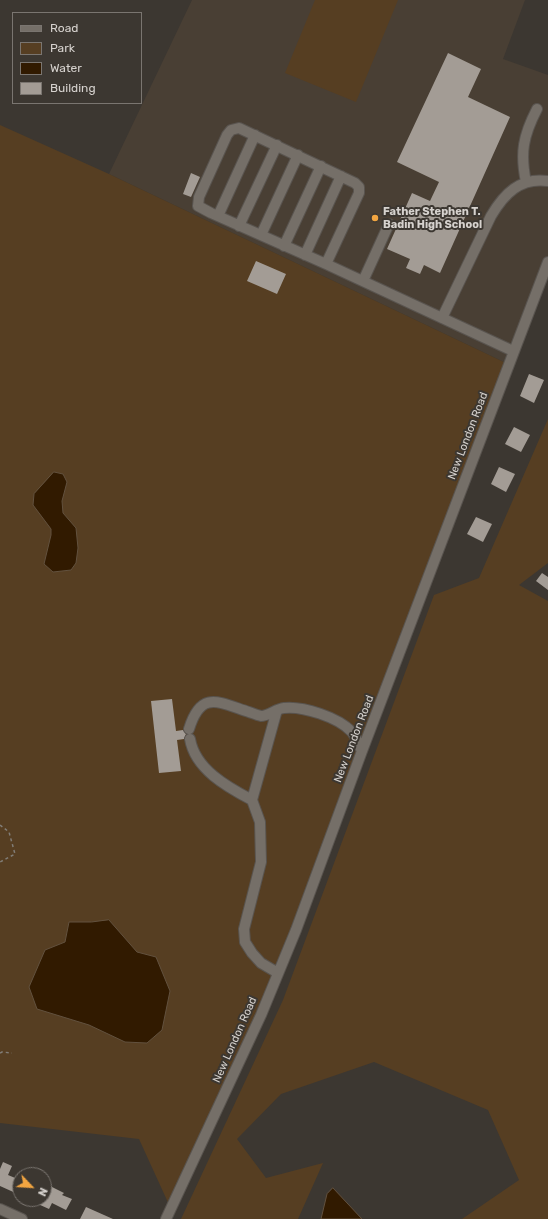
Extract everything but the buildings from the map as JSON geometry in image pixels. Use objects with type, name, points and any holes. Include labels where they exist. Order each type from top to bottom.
[{"type":"street","points":[[526,182],[522,164],[523,149],[532,119],[537,109]]},
{"type":"street","points":[[326,264],[359,193],[359,187],[355,183],[321,166],[240,128],[231,130],[227,135],[199,197],[198,206],[514,351]]},
{"type":"street","points":[[218,216],[255,135]]},
{"type":"street","points":[[239,226],[277,145]]},
{"type":"street","points":[[261,235],[298,155]]},
{"type":"street","points":[[284,246],[321,166]]},
{"type":"street","points":[[305,255],[341,176]]},
{"type":"street","points":[[442,318],[497,205],[517,186],[530,181],[548,181]]},
{"type":"street","points":[[363,281],[389,224]]},
{"type":"street","name":"New London Road","points":[[166,1219],[261,1015],[278,973],[307,900],[514,351],[545,279],[548,262]]},
{"type":"street","points":[[252,800],[226,786],[199,760],[191,746],[189,734],[193,717],[205,703],[215,701],[262,716],[282,708],[297,708],[325,716],[343,723],[353,733],[362,751]]},
{"type":"street","points":[[277,710],[252,800],[260,822],[261,862],[244,929],[245,942],[252,953],[261,962],[278,973]]},
{"type":"street","points":[[0,1209],[22,1219]]},
{"type":"path","points":[[0,825],[9,832],[16,854],[0,862]]},
{"type":"path","points":[[0,1053],[12,1053]]},
{"type":"shaded area","name":"Father Stephen T. Badin High School","points":[[192,0],[525,0],[503,59],[548,75],[548,262],[508,364],[109,174]]},
{"type":"green space","points":[[315,0],[398,0],[356,102],[285,73]]},
{"type":"green space","points":[[0,125],[109,174],[508,364],[296,930],[171,1209],[139,1139],[0,1123]]},
{"type":"green space","points":[[548,419],[548,563],[519,585],[548,601],[548,1219],[462,1219],[519,1180],[488,1110],[374,1062],[281,1094],[237,1139],[266,1178],[323,1163],[298,1219],[181,1219],[283,1000],[434,595],[479,578]]},
{"type":"water","points":[[54,472],[63,474],[67,482],[62,501],[63,513],[76,528],[78,548],[76,563],[71,570],[53,572],[44,564],[51,529],[33,505],[34,494]]},
{"type":"water","points":[[109,920],[137,952],[156,957],[170,991],[162,1030],[147,1043],[125,1042],[89,1025],[37,1009],[29,987],[45,950],[65,942],[69,922]]},
{"type":"water","points":[[333,1188],[362,1219],[321,1219],[327,1194]]},
{"type":"place","name":"Father Stephen T. Badin High School","points":[[375,218]]}]
